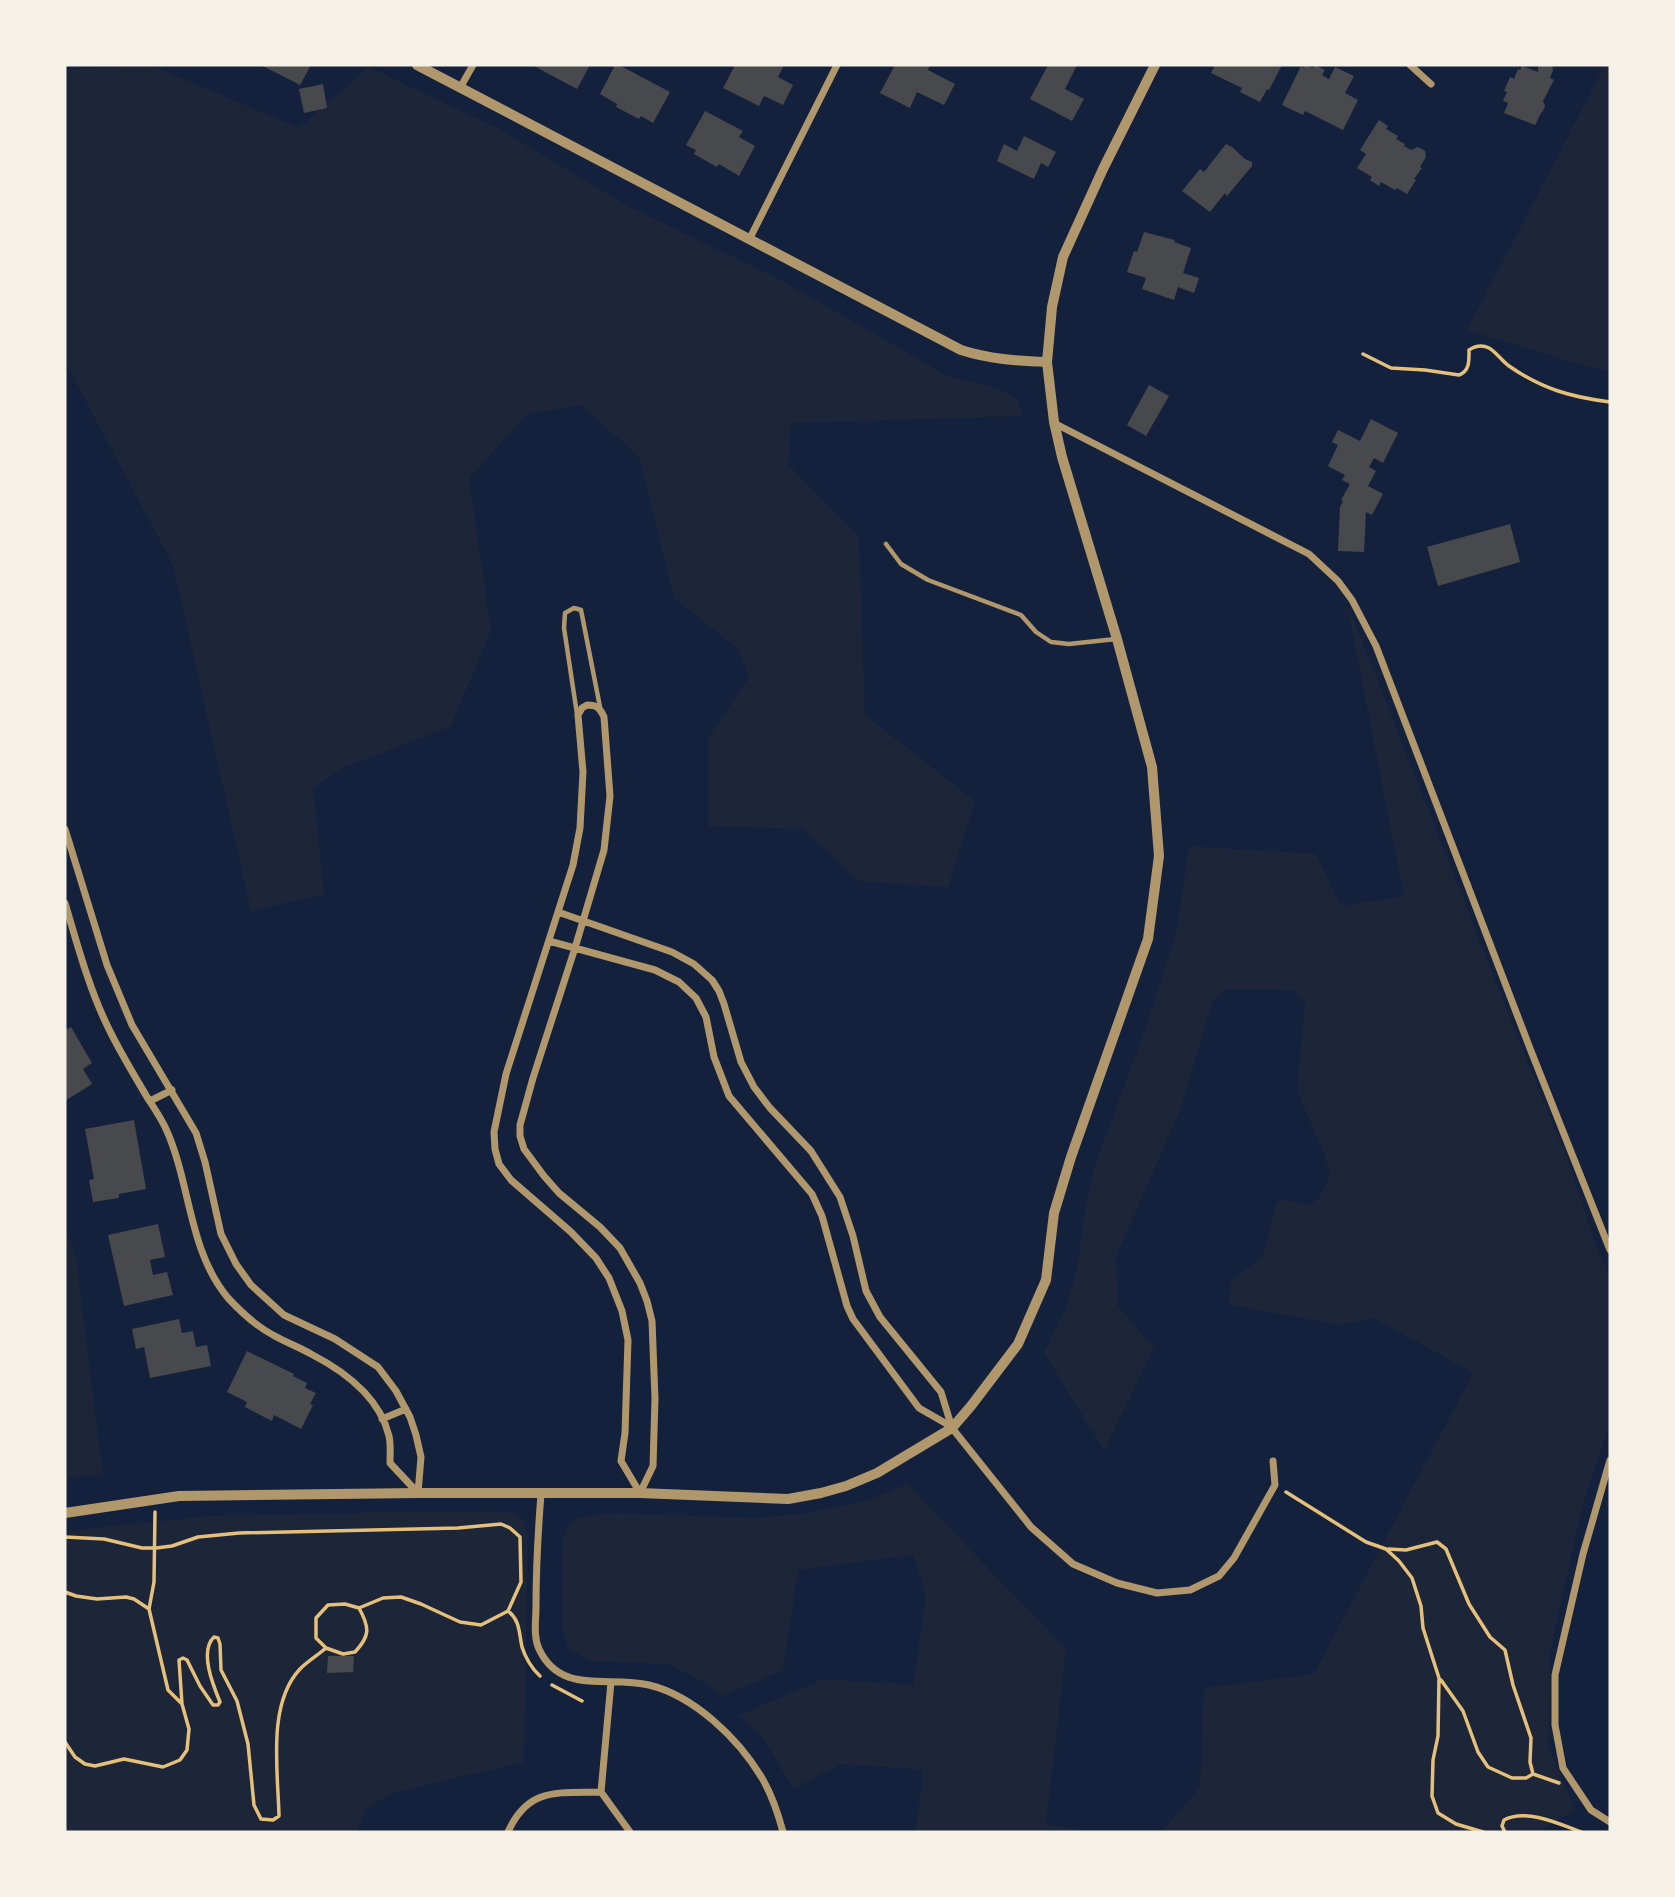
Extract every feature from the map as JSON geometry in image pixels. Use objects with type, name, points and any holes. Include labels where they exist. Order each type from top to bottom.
[{"type":"street","points":[[417,65],[961,350],[998,359],[1047,362]]},
{"type":"street","points":[[460,88],[473,65]]},
{"type":"street","points":[[750,238],[837,65]]},
{"type":"street","points":[[65,1513],[179,1496],[640,1493],[788,1500],[846,1486],[877,1473],[952,1428],[1018,1344],[1046,1280],[1054,1213],[1064,1179],[1148,939],[1159,856],[1152,767],[1117,639],[1072,494],[1054,422],[1047,362],[1053,300],[1063,257],[1155,65]]},
{"type":"street","points":[[1410,65],[1430,84]]},
{"type":"street","points":[[1054,422],[1309,554],[1338,580],[1352,600],[1376,646],[1610,1250]]},
{"type":"street","points":[[587,705],[600,708],[604,717],[610,796],[604,850],[530,1090],[520,1125],[520,1136],[524,1149],[544,1176],[620,1248],[647,1301],[652,1321],[655,1399],[653,1466],[640,1493],[621,1461],[625,1433],[628,1340],[622,1311],[609,1278],[596,1258],[571,1232],[511,1180],[499,1164],[495,1149],[494,1132],[506,1074],[573,865],[580,828],[583,772],[578,715],[587,705]]},
{"type":"street","points":[[65,829],[107,965],[132,1026],[195,1133],[205,1162],[221,1234],[236,1264],[251,1285],[284,1315],[335,1339],[378,1367],[396,1391],[410,1417],[421,1457],[418,1493]]},
{"type":"street","points":[[65,903],[88,981],[106,1024],[166,1129],[177,1158],[197,1240],[205,1261],[226,1295],[239,1309],[264,1329],[344,1373],[363,1391],[382,1419],[389,1438],[390,1463],[418,1493]]},
{"type":"street","points":[[558,912],[672,952],[694,964],[712,980],[724,1004],[741,1062],[754,1087],[811,1151],[840,1197],[853,1236],[866,1291],[880,1317],[942,1392],[952,1428]]},
{"type":"street","points":[[550,941],[655,970],[678,982],[696,998],[706,1017],[714,1057],[729,1097],[812,1194],[822,1216],[853,1319],[919,1408],[952,1428],[1031,1527],[1073,1564],[1117,1583],[1157,1592],[1190,1590],[1219,1576],[1234,1558],[1275,1485],[1273,1461]]},
{"type":"street","points":[[150,1101],[172,1090]]},
{"type":"street","points":[[382,1419],[405,1409]]},
{"type":"street","points":[[1610,1460],[1583,1554],[1555,1675],[1555,1725],[1563,1768],[1591,1810],[1610,1822]]},
{"type":"street","points":[[541,1494],[536,1554],[536,1632],[539,1649],[548,1663],[569,1678],[580,1681],[647,1684],[675,1694],[696,1707],[716,1723],[745,1754],[762,1778],[783,1832]]},
{"type":"street","points":[[611,1682],[601,1793],[630,1832]]},
{"type":"street","points":[[508,1832],[513,1819],[531,1800],[553,1793],[601,1793]]},
{"type":"lane","points":[[886,544],[901,564],[928,580],[1021,615],[1036,632],[1051,642],[1069,644],[1117,639]]},
{"type":"lane","points":[[578,715],[564,628],[565,612],[573,608],[581,610],[600,708]]},
{"type":"path","points":[[1363,354],[1391,368],[1459,375],[1466,371],[1469,350],[1474,346],[1483,346],[1542,386],[1577,398],[1610,402]]},
{"type":"path","points":[[1275,1485],[1366,1542],[1386,1549],[1406,1550],[1437,1542],[1446,1549],[1469,1604],[1490,1637],[1505,1650],[1513,1685],[1531,1738],[1530,1762],[1533,1774]]},
{"type":"path","points":[[156,1499],[154,1582],[149,1609],[168,1690],[183,1704]]},
{"type":"path","points":[[65,1538],[104,1539],[142,1548],[156,1548],[172,1546],[198,1537],[239,1532],[458,1528],[501,1524],[520,1537],[521,1582],[508,1611],[481,1625],[460,1622],[401,1597],[383,1598],[359,1608],[345,1604],[328,1605],[316,1618],[316,1637],[326,1648],[343,1654],[355,1652],[366,1640],[368,1629],[359,1608]]},
{"type":"path","points":[[1386,1549],[1412,1578],[1421,1606],[1423,1628],[1440,1678],[1463,1711],[1478,1752],[1488,1767],[1512,1778],[1526,1778],[1533,1774],[1577,1789]]},
{"type":"path","points":[[65,1592],[97,1599],[126,1597],[149,1609]]},
{"type":"path","points":[[65,1742],[75,1758],[85,1765],[95,1766],[124,1759],[163,1767],[180,1760],[187,1751],[188,1729],[179,1660],[187,1660],[213,1705],[218,1705],[220,1702],[210,1678],[208,1644],[214,1637],[218,1638],[221,1670],[237,1701],[248,1744],[254,1805],[261,1819],[273,1820],[279,1816],[277,1720],[285,1694],[299,1670],[326,1648]]},
{"type":"path","points":[[1440,1678],[1440,1710],[1433,1760],[1432,1796],[1438,1813],[1456,1824],[1483,1832]]},
{"type":"path","points":[[1505,1832],[1502,1826],[1504,1820],[1523,1816],[1549,1819],[1581,1832]]},
{"type":"shaded area","points":[[151,65],[299,128],[369,67],[499,129],[626,205],[783,281],[949,377],[997,388],[1018,399],[1022,416],[791,423],[788,464],[859,536],[865,715],[975,801],[948,887],[858,881],[804,829],[708,826],[708,738],[749,677],[738,649],[674,598],[639,457],[581,405],[527,414],[469,478],[491,631],[450,727],[342,768],[313,788],[324,894],[251,911],[173,565],[65,362],[65,70]]},
{"type":"shaded area","points":[[1605,65],[1610,65],[1610,370],[1592,368],[1467,330]]},
{"type":"shaded area","points":[[1347,605],[1568,1161],[1596,1246],[1610,1277],[1610,1423],[1584,1499],[1550,1651],[1548,1746],[1575,1809],[1538,1832],[1161,1832],[1200,1787],[1204,1688],[1314,1674],[1473,1373],[1374,1318],[1338,1325],[1229,1304],[1231,1281],[1262,1257],[1277,1202],[1286,1200],[1309,1205],[1319,1198],[1330,1175],[1325,1156],[1297,1091],[1305,1002],[1294,990],[1224,989],[1213,1000],[1181,1108],[1116,1257],[1118,1306],[1154,1348],[1104,1451],[1044,1352],[1066,1307],[1077,1269],[1094,1168],[1143,1035],[1176,933],[1189,846],[1316,854],[1341,906],[1404,896]]},
{"type":"shaded area","points":[[65,1231],[76,1257],[103,1475],[65,1477]]},
{"type":"shaded area","points":[[907,1484],[1066,1649],[1046,1824],[1092,1832],[916,1832],[923,1770],[841,1764],[794,1789],[762,1737],[740,1715],[823,1679],[913,1685],[926,1596],[913,1555],[798,1570],[783,1670],[723,1696],[669,1664],[590,1661],[569,1649],[562,1631],[563,1538],[568,1526],[578,1518],[610,1513],[756,1518],[808,1513],[868,1500]]},
{"type":"shaded area","points":[[445,1511],[517,1513],[524,1522],[528,1535],[524,1762],[392,1793],[366,1809],[358,1832],[65,1832],[65,1531],[209,1516]]},
{"type":"building","points":[[261,65],[311,65],[300,85]]},
{"type":"building","points":[[532,65],[590,65],[577,89]]},
{"type":"building","points":[[615,65],[670,92],[653,123],[616,107],[617,104],[600,94]]},
{"type":"building","points":[[735,65],[784,65],[778,77],[793,85],[783,105],[764,96],[759,106],[723,88]]},
{"type":"building","points":[[895,65],[930,65],[928,70],[955,84],[944,105],[917,92],[910,108],[880,93]]},
{"type":"building","points":[[1048,65],[1077,65],[1065,89],[1084,99],[1072,121],[1030,99]]},
{"type":"building","points":[[1215,65],[1282,65],[1260,102],[1240,92],[1242,88],[1211,73]]},
{"type":"building","points":[[1305,65],[1313,68],[1315,65],[1325,70],[1322,75],[1329,79],[1335,67],[1354,76],[1345,93],[1358,100],[1343,130],[1305,111],[1303,115],[1282,105],[1301,66],[1304,68]]},
{"type":"building","points":[[1538,65],[1552,65],[1550,78],[1554,80],[1535,125],[1504,113],[1508,103],[1503,101],[1510,77],[1514,79],[1522,66],[1538,72]]},
{"type":"building","points":[[323,84],[327,108],[304,113],[299,89]]},
{"type":"building","points":[[705,111],[743,131],[739,137],[755,146],[739,176],[694,154],[696,150],[686,145]]},
{"type":"building","points":[[1379,120],[1388,126],[1386,129],[1398,136],[1396,139],[1405,144],[1404,146],[1411,150],[1418,147],[1425,151],[1426,157],[1420,167],[1422,168],[1407,194],[1381,182],[1379,186],[1370,180],[1372,177],[1357,168],[1366,154],[1360,150]]},
{"type":"building","points":[[1024,136],[1056,152],[1048,167],[1041,163],[1034,179],[997,161],[1004,144],[1017,151]]},
{"type":"building","points":[[1226,144],[1252,162],[1252,166],[1210,212],[1182,191],[1200,169],[1204,172]]},
{"type":"building","points":[[1144,232],[1175,240],[1174,242],[1191,248],[1183,273],[1199,278],[1194,293],[1178,287],[1174,300],[1142,289],[1146,278],[1127,272]]},
{"type":"building","points":[[1149,385],[1169,396],[1146,436],[1127,425]]},
{"type":"building","points":[[1371,419],[1398,433],[1383,463],[1374,458],[1369,467],[1376,471],[1368,486],[1383,494],[1372,515],[1366,512],[1364,552],[1338,551],[1341,500],[1350,484],[1342,480],[1345,475],[1328,466],[1338,445],[1332,442],[1338,430],[1360,441]]},
{"type":"building","points":[[1510,524],[1520,562],[1438,586],[1427,547]]},
{"type":"building","points":[[65,1026],[67,1029],[71,1027],[92,1063],[83,1069],[92,1084],[65,1101]]},
{"type":"building","points":[[134,1120],[146,1189],[119,1194],[119,1198],[93,1202],[89,1180],[94,1179],[85,1129]]},
{"type":"building","points":[[158,1224],[165,1257],[150,1260],[153,1275],[167,1272],[173,1295],[124,1306],[108,1235]]},
{"type":"building","points":[[179,1319],[182,1333],[193,1331],[196,1347],[207,1345],[211,1366],[150,1378],[144,1347],[136,1349],[132,1329]]},
{"type":"building","points":[[247,1351],[294,1374],[293,1376],[307,1383],[305,1388],[316,1393],[301,1429],[274,1415],[272,1421],[245,1407],[247,1402],[227,1392]]},
{"type":"building","points":[[328,1656],[354,1656],[353,1672],[327,1673]]}]
